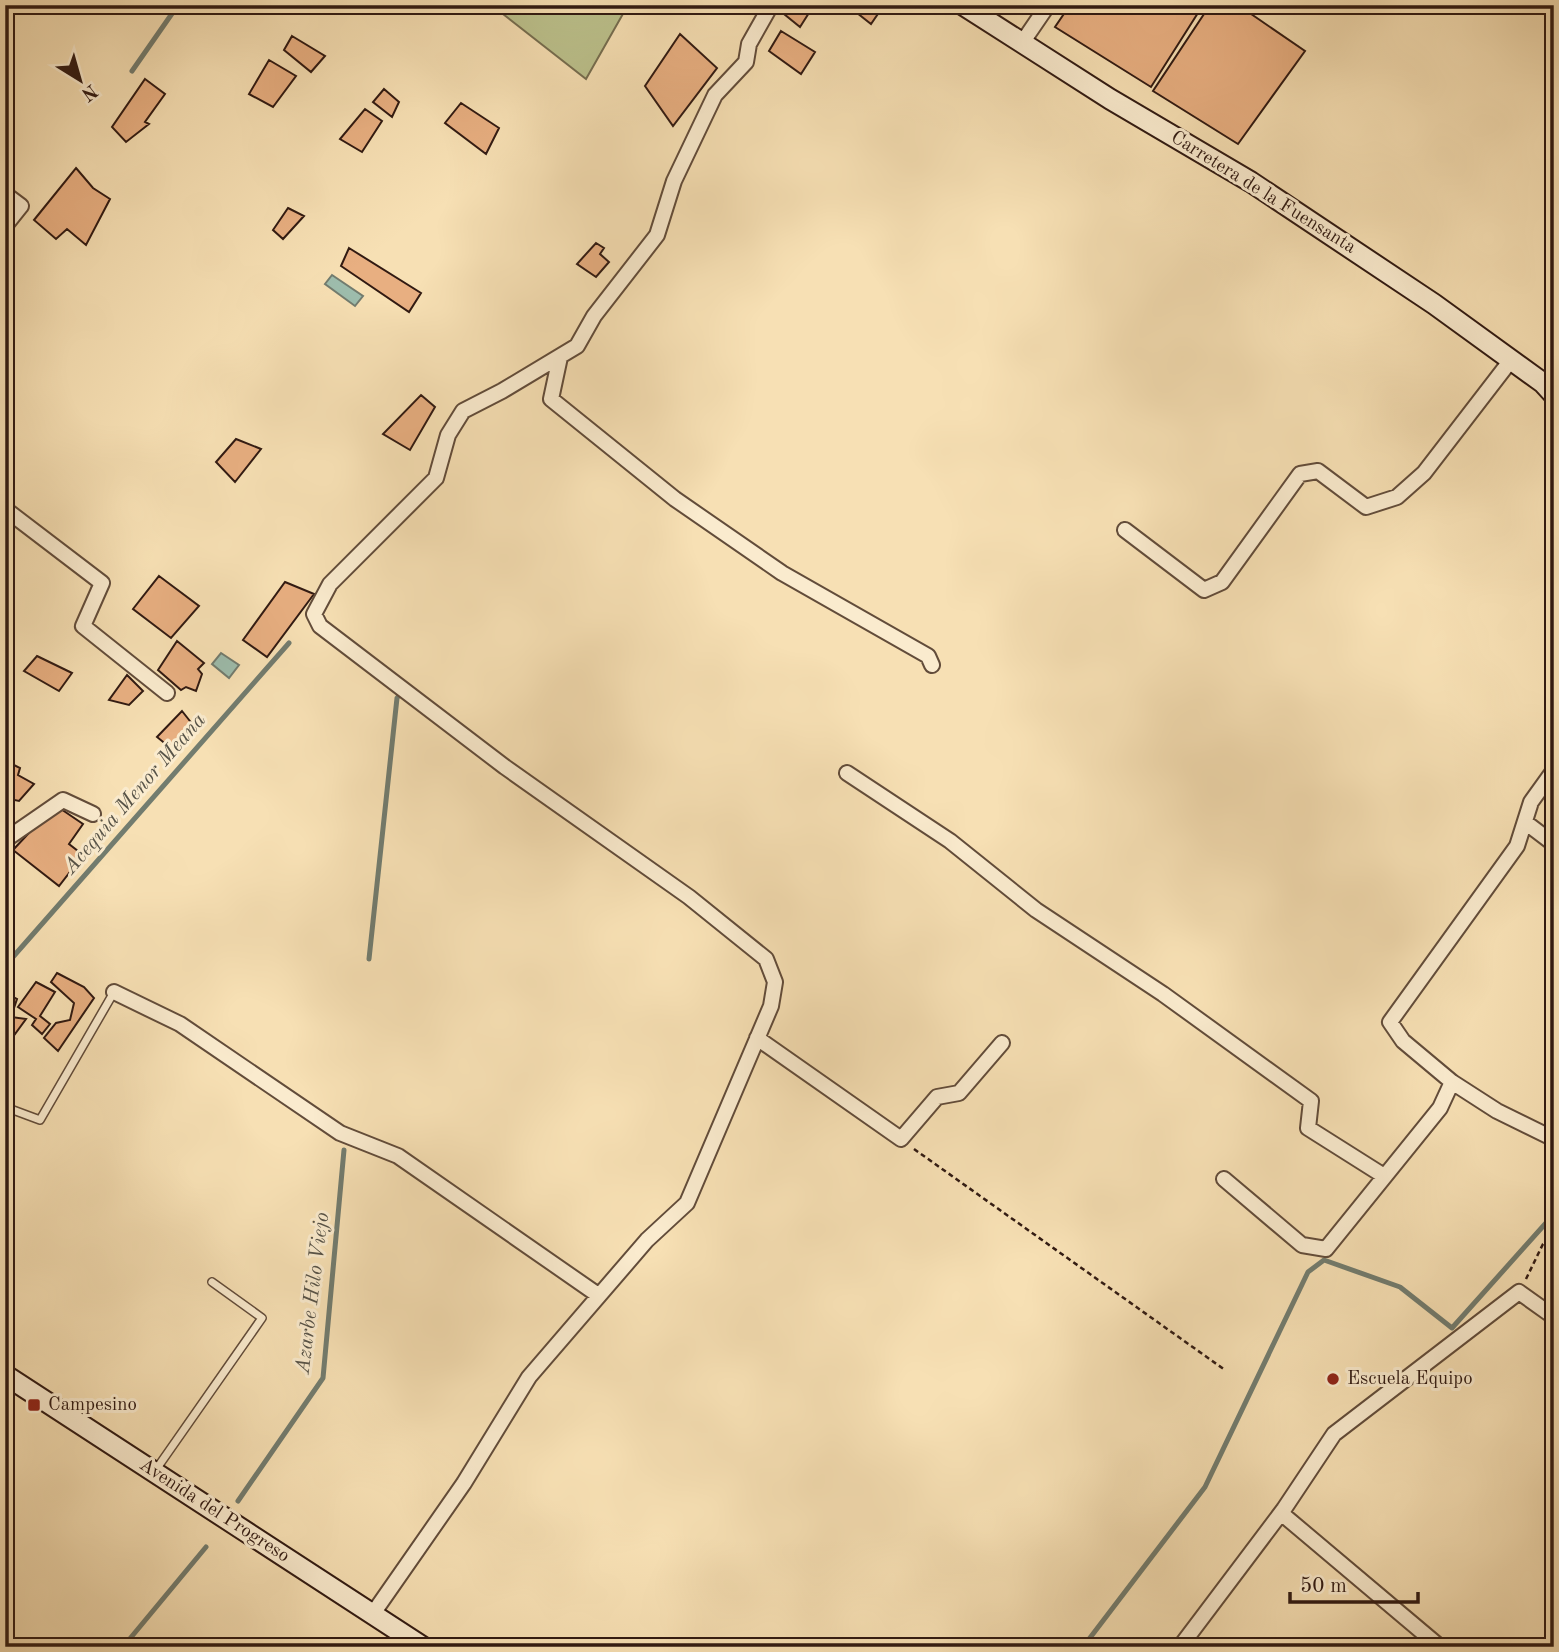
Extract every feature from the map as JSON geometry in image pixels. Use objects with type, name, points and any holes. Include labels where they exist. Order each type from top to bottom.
[{"type":"main road","name":"Carretera de la Fuensanta","points":[[962,5],[1110,99],[1251,182],[1434,303],[1552,389]]},
{"type":"main road","name":"Avenida del Progreso","points":[[5,1375],[423,1647]]},
{"type":"street","points":[[372,1615],[464,1483],[529,1377],[647,1240],[687,1203],[771,1006],[775,982],[766,959],[689,897],[505,768],[320,626],[314,614],[330,584],[436,478],[448,435],[463,411],[577,346],[594,316],[657,235],[674,181],[715,95],[746,62],[749,44],[771,5]]},
{"type":"street","points":[[1022,43],[1048,5]]},
{"type":"street","points":[[5,194],[21,206],[5,226]]},
{"type":"street","points":[[560,357],[551,399],[675,499],[782,573],[928,656],[932,665]]},
{"type":"street","points":[[1125,530],[1204,590],[1222,582],[1300,474],[1318,471],[1366,507],[1398,497],[1424,472],[1511,360]]},
{"type":"street","points":[[5,509],[102,583],[83,626],[167,693]]},
{"type":"street","points":[[1554,770],[1531,802],[1517,846],[1390,1022],[1403,1041],[1452,1082],[1497,1111],[1554,1139]]},
{"type":"street","points":[[847,773],[950,841],[1037,910],[1163,994],[1311,1101],[1308,1128],[1384,1177]]},
{"type":"street","points":[[5,840],[62,800],[93,814]]},
{"type":"street","points":[[1525,822],[1554,844]]},
{"type":"street","points":[[114,992],[180,1024],[340,1133],[398,1156],[598,1295]]},
{"type":"street","points":[[757,1038],[901,1139],[937,1097],[959,1093],[1002,1043]]},
{"type":"street","points":[[1224,1179],[1302,1245],[1326,1248],[1440,1108],[1452,1082]]},
{"type":"street","points":[[1180,1647],[1281,1513],[1334,1434],[1519,1293],[1554,1317]]},
{"type":"street","points":[[1281,1513],[1440,1647]]},
{"type":"lane","points":[[5,1107],[40,1120],[114,992]]},
{"type":"lane","points":[[154,1472],[262,1318],[212,1282]]},
{"type":"path","points":[[901,1139],[1225,1370]]},
{"type":"path","points":[[1519,1293],[1543,1244],[1554,1237]]},
{"type":"green space","points":[[628,5],[586,79],[494,7]]},
{"type":"shaded area","points":[[332,275],[363,296],[355,306],[325,284]]},
{"type":"shaded area","points":[[221,653],[239,665],[229,678],[212,664]]},
{"type":"building","points":[[790,5],[814,5],[800,27],[784,14]]},
{"type":"building","points":[[847,5],[884,5],[871,24]]},
{"type":"building","points":[[1070,5],[1203,5],[1151,87],[1055,27]]},
{"type":"building","points":[[1210,5],[1238,5],[1305,51],[1238,144],[1153,91]]},
{"type":"building","points":[[781,31],[815,52],[801,74],[769,51]]},
{"type":"building","points":[[680,34],[717,68],[673,126],[645,86]]},
{"type":"building","points":[[292,36],[325,56],[311,72],[284,50]]},
{"type":"building","points":[[269,60],[296,76],[273,107],[249,94]]},
{"type":"building","points":[[145,79],[165,94],[145,122],[149,124],[126,142],[112,127]]},
{"type":"building","points":[[384,89],[399,102],[392,117],[373,102]]},
{"type":"building","points":[[461,103],[499,128],[486,154],[445,123]]},
{"type":"building","points":[[365,109],[382,121],[362,152],[340,139]]},
{"type":"building","points":[[76,168],[93,188],[110,199],[86,245],[67,229],[56,239],[34,220]]},
{"type":"building","points":[[288,208],[304,216],[283,239],[273,230]]},
{"type":"building","points":[[596,243],[604,248],[600,254],[609,262],[596,277],[577,264]]},
{"type":"building","points":[[349,248],[421,293],[409,312],[341,266]]},
{"type":"building","points":[[421,395],[435,407],[410,450],[383,434]]},
{"type":"building","points":[[236,439],[261,449],[235,482],[216,462]]},
{"type":"building","points":[[159,576],[199,606],[171,638],[133,609]]},
{"type":"building","points":[[285,582],[314,594],[267,657],[243,640]]},
{"type":"building","points":[[177,641],[204,663],[198,669],[202,674],[196,691],[186,687],[181,690],[158,670]]},
{"type":"building","points":[[37,656],[72,673],[59,691],[24,671]]},
{"type":"building","points":[[127,675],[143,691],[129,705],[109,700]]},
{"type":"building","points":[[182,711],[197,730],[173,750],[157,737]]},
{"type":"building","points":[[5,764],[20,768],[18,775],[34,784],[19,801],[5,798]]},
{"type":"building","points":[[55,805],[83,824],[69,844],[83,855],[59,886],[13,850]]},
{"type":"building","points":[[57,973],[84,987],[94,998],[58,1051],[44,1038],[56,1023],[70,1020],[74,1003],[51,982]]},
{"type":"building","points":[[36,982],[55,992],[40,1016],[50,1024],[42,1034],[32,1025],[36,1019],[18,1007]]},
{"type":"building","points":[[7,994],[17,999],[11,1017],[26,1019],[15,1034],[5,1026]]},
{"type":"waterway","points":[[132,71],[178,5]]},
{"type":"waterway","name":"Acequia Menor Meana","points":[[5,966],[289,643]]},
{"type":"waterway","name":"Azarbe Hilo Viejo","points":[[369,959],[397,698],[402,692]]},
{"type":"waterway","name":"Azarbe Hilo Viejo","points":[[238,1501],[323,1378],[344,1150]]},
{"type":"waterway","points":[[1083,1647],[1205,1487],[1308,1272],[1324,1260],[1400,1287],[1452,1328],[1554,1214]]},
{"type":"waterway","name":"Azarbe Hilo Viejo","points":[[123,1647],[206,1547]]},
{"type":"place","name":"Escuela Equipo","points":[[1333,1379]]},
{"type":"place","name":"Campesino","points":[[34,1405]]}]
